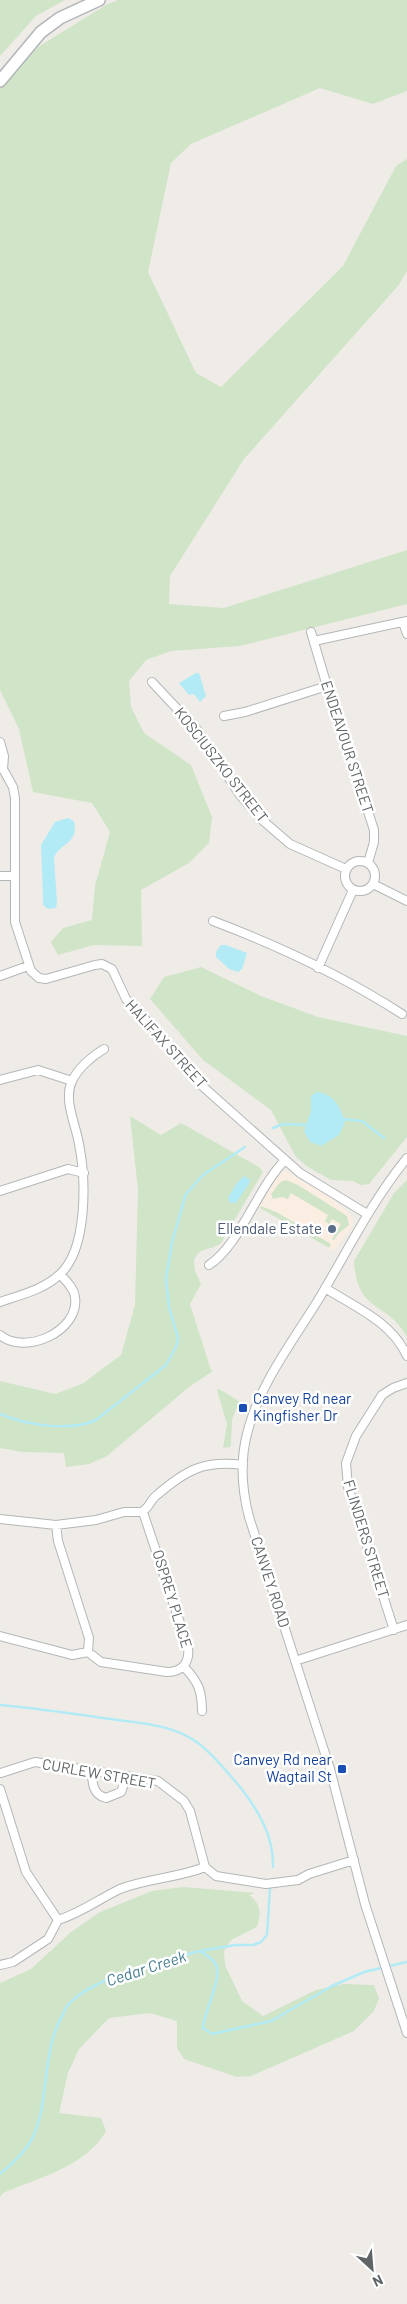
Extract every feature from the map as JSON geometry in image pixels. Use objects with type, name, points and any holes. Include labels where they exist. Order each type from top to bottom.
[{"type":"main road","points":[[0,81],[41,32],[60,18],[100,0]]},
{"type":"street","points":[[314,641],[405,622],[407,634]]},
{"type":"street","name":"ENDEAVOUR STREET","points":[[311,632],[326,686],[374,830],[374,842],[368,863]]},
{"type":"street","name":"KOSCIUSZKO STREET","points":[[152,682],[199,732],[240,795],[261,819],[290,844],[346,869]]},
{"type":"street","points":[[224,716],[245,712],[326,686]]},
{"type":"street","points":[[0,742],[4,756],[2,771],[13,787],[14,798],[15,922],[28,966],[0,976]]},
{"type":"street","points":[[358,861],[368,863],[374,871],[373,884],[362,891],[353,890],[345,878],[346,869],[358,861]]},
{"type":"street","points":[[0,876],[15,876]]},
{"type":"street","points":[[373,884],[407,901]]},
{"type":"street","points":[[318,968],[353,890]]},
{"type":"street","points":[[214,922],[254,937],[362,988],[402,1014]]},
{"type":"street","name":"HALIFAX STREET","points":[[28,966],[34,975],[46,979],[95,965],[102,964],[112,969],[126,999],[162,1037],[194,1078],[306,1177],[367,1214]]},
{"type":"street","points":[[0,1302],[46,1284],[60,1274],[75,1249],[80,1231],[84,1173],[69,1100],[72,1081],[90,1057],[104,1049]]},
{"type":"street","points":[[0,1080],[38,1070],[72,1081]]},
{"type":"street","name":"CANVEY ROAD","points":[[407,1158],[382,1189],[258,1402],[247,1435],[243,1465],[247,1507],[332,1777],[378,1944],[407,2033]]},
{"type":"street","points":[[209,1265],[224,1253],[268,1180],[285,1160]]},
{"type":"street","points":[[0,1191],[68,1169],[84,1173]]},
{"type":"street","points":[[0,1335],[14,1341],[34,1342],[43,1340],[61,1327],[74,1311],[75,1298],[73,1290],[60,1274]]},
{"type":"street","points":[[325,1288],[385,1326],[398,1340],[407,1356]]},
{"type":"street","name":"FLINDERS STREET","points":[[394,1630],[348,1487],[346,1469],[352,1444],[378,1400],[387,1391],[407,1383]]},
{"type":"street","points":[[0,1519],[56,1525],[96,1520],[124,1512],[144,1512],[157,1494],[192,1469],[214,1463],[243,1465]]},
{"type":"street","name":"OSPREY PLACE","points":[[144,1512],[188,1647],[189,1657],[184,1667],[196,1679],[200,1688],[202,1711]]},
{"type":"street","points":[[56,1525],[58,1541],[89,1638],[88,1652]]},
{"type":"street","points":[[295,1661],[407,1625]]},
{"type":"street","points":[[0,1636],[66,1654],[88,1652],[101,1662],[114,1665],[167,1672],[176,1672],[184,1667]]},
{"type":"street","name":"CURLEW STREET","points":[[0,1775],[34,1762],[158,1781],[184,1800],[190,1811],[205,1867]]},
{"type":"street","points":[[92,1771],[94,1788],[97,1794],[106,1798],[121,1792],[127,1776]]},
{"type":"street","points":[[0,1789],[26,1872],[58,1920]]},
{"type":"street","points":[[0,1965],[13,1962],[48,1939],[58,1920],[72,1916],[120,1890],[148,1880],[189,1874],[205,1867],[216,1876],[266,1884],[298,1880],[309,1874],[354,1860]]},
{"type":"shaded area","points":[[286,1171],[333,1199],[351,1216],[353,1225],[334,1251],[257,1206],[279,1172]]},
{"type":"green space","points":[[0,0],[65,0],[36,16],[0,56]]},
{"type":"green space","points":[[118,0],[407,0],[407,91],[373,104],[320,88],[191,144],[171,163],[148,272],[196,373],[221,387],[343,266],[396,166],[407,159],[407,271],[398,286],[244,459],[170,576],[169,604],[224,608],[407,550],[407,604],[240,646],[171,651],[146,660],[129,681],[131,707],[144,733],[191,765],[212,817],[209,843],[189,863],[141,890],[142,946],[94,945],[58,955],[51,942],[63,928],[92,920],[95,886],[110,832],[92,803],[33,792],[19,729],[0,690],[0,87],[38,47],[106,5]]},
{"type":"green space","points":[[201,967],[261,996],[318,1017],[407,1036],[407,1137],[369,1184],[361,1185],[353,1181],[331,1180],[308,1167],[296,1157],[271,1110],[203,1060],[150,999],[164,977]]},
{"type":"green space","points":[[130,1116],[161,1135],[181,1123],[259,1167],[263,1172],[221,1243],[199,1253],[194,1261],[195,1271],[201,1284],[190,1304],[211,1370],[213,1371],[189,1387],[107,1456],[89,1464],[66,1467],[64,1453],[22,1452],[0,1448],[0,1381],[55,1394],[82,1384],[121,1355],[135,1305],[138,1190]]},
{"type":"green space","points":[[286,1180],[298,1185],[347,1216],[349,1225],[334,1240],[332,1239],[341,1224],[332,1219],[329,1224],[325,1221],[328,1215],[291,1193],[288,1199],[282,1197],[273,1199],[271,1194],[279,1184]]},
{"type":"green space","points":[[407,1180],[407,1337],[391,1317],[367,1299],[356,1278],[354,1261],[394,1193]]},
{"type":"green space","points":[[261,1206],[278,1213],[331,1244],[329,1248],[260,1208]]},
{"type":"green space","points":[[219,1389],[239,1401],[232,1420],[230,1447],[223,1448],[227,1424],[217,1390]]},
{"type":"green space","points":[[183,1887],[256,1893],[249,1895],[256,1902],[259,1910],[257,1927],[231,1940],[224,1951],[225,1965],[242,2001],[263,2016],[316,1990],[344,1984],[374,1985],[379,1998],[374,2011],[354,2031],[251,2076],[237,2077],[184,2059],[177,2048],[177,2021],[150,2013],[109,2018],[79,2049],[68,2073],[59,2113],[101,2118],[106,2131],[98,2143],[74,2162],[60,2170],[3,2193],[0,2197],[0,1983],[31,1969],[71,1932],[100,1912],[152,1891]]},
{"type":"water","points":[[199,673],[206,696],[200,702],[194,694],[189,695],[179,683]]},
{"type":"water","points":[[68,818],[74,821],[74,835],[54,858],[57,902],[56,908],[48,909],[43,905],[41,845],[55,822]]},
{"type":"water","points":[[221,945],[247,953],[242,969],[238,972],[229,969],[216,957],[216,952]]},
{"type":"water","points":[[317,1092],[328,1095],[336,1102],[345,1122],[339,1135],[321,1146],[310,1142],[304,1131],[311,1111],[311,1096]]},
{"type":"water","points":[[244,1176],[250,1180],[249,1184],[236,1203],[230,1203],[228,1198],[237,1183]]},
{"type":"waterway","points":[[342,1119],[362,1121],[384,1138]]},
{"type":"waterway","points":[[273,1128],[283,1124],[308,1125]]},
{"type":"waterway","points":[[0,1414],[48,1426],[86,1424],[96,1420],[166,1365],[176,1347],[178,1338],[169,1307],[166,1279],[172,1242],[186,1194],[203,1175],[245,1147]]},
{"type":"waterway","points":[[0,1705],[144,1723],[167,1728],[188,1737],[215,1758],[240,1787],[259,1814],[271,1845],[273,1867]]},
{"type":"waterway","points":[[200,1951],[235,1945],[253,1945],[261,1942],[267,1935],[270,1888]]},
{"type":"waterway","name":"Cedar Creek","points":[[0,2174],[23,2152],[36,2130],[51,2047],[55,2031],[65,2009],[81,1994],[96,1985],[112,1977],[200,1951],[214,1961],[217,1969],[215,1985],[203,2028],[212,2034],[271,2021],[332,1986],[364,1972],[407,1962]]},
{"type":"place","name":"Ellendale Estate","points":[[332,1229]]},
{"type":"place","name":"Canvey Rd near Kingfisher Dr","points":[[243,1408]]},
{"type":"place","name":"Canvey Rd near Wagtail St","points":[[342,1769]]}]
